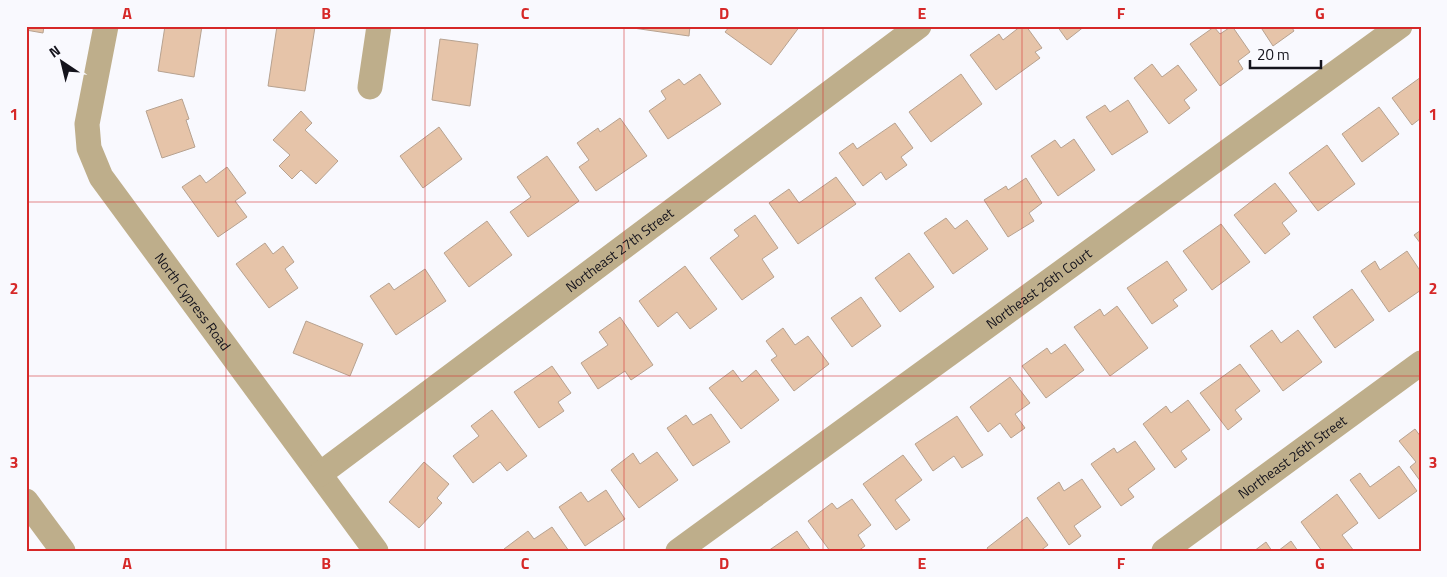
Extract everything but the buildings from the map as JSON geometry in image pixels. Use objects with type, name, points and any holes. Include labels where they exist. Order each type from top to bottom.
[{"type":"street","name":"North Cypress Road","points":[[106,26],[87,124],[89,148],[101,176],[376,551]]},
{"type":"street","points":[[370,87],[379,26]]},
{"type":"street","name":"Northeast 27th Street","points":[[320,474],[919,26]]},
{"type":"street","name":"Northeast 26th Court","points":[[678,551],[1400,26]]},
{"type":"street","name":"Northeast 26th Street","points":[[1164,551],[1421,363]]},
{"type":"street","points":[[26,501],[63,551]]}]
